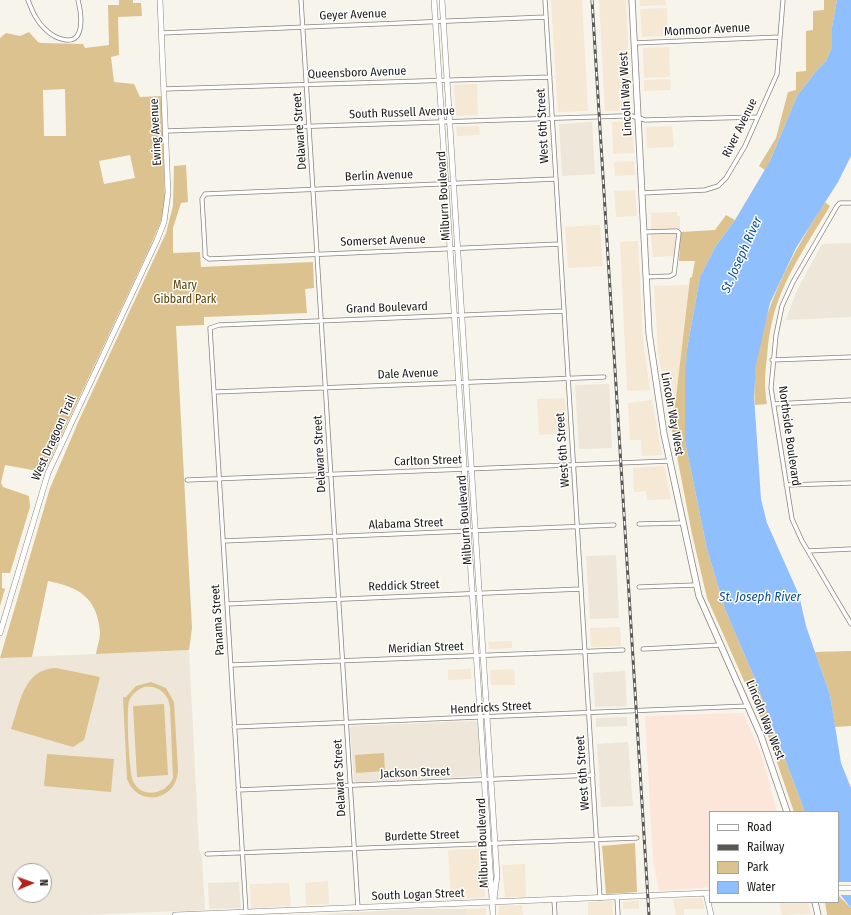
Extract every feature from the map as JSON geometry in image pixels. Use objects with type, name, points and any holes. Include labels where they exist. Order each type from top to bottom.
[{"type":"main road","name":"Lincoln Way West","points":[[632,0],[646,277],[652,364],[670,461],[696,585],[704,608],[766,749],[787,811]]},
{"type":"main road","points":[[815,903],[818,915]]},
{"type":"street","points":[[28,0],[33,14],[44,28],[60,39],[70,40],[77,37],[80,32],[78,0]]},
{"type":"street","name":"Ewing Avenue","points":[[149,259],[161,230],[168,204],[160,0]]},
{"type":"street","name":"Delaware Street","points":[[302,0],[358,908]]},
{"type":"street","name":"Milburn Boulevard","points":[[434,0],[487,843],[493,902]]},
{"type":"street","name":"Milburn Boulevard","points":[[442,0],[495,843],[497,884],[493,902]]},
{"type":"street","name":"West 6th Street","points":[[545,0],[600,898]]},
{"type":"street","name":"River Avenue","points":[[642,193],[705,190],[718,186],[726,178],[740,155],[777,74],[783,0]]},
{"type":"street","name":"Geyer Avenue","points":[[162,33],[546,17]]},
{"type":"street","name":"Monmoor Avenue","points":[[634,43],[780,37]]},
{"type":"street","name":"Queensboro Avenue","points":[[164,89],[550,77]]},
{"type":"street","name":"South Russell Avenue","points":[[166,131],[622,116],[645,120],[757,117]]},
{"type":"street","name":"Berlin Avenue","points":[[207,258],[202,212],[203,195],[556,179]]},
{"type":"street","name":"Northside Boulevard","points":[[851,202],[840,203],[814,243],[788,293],[779,320],[772,360],[771,388],[792,519],[808,550],[851,624]]},
{"type":"street","points":[[644,232],[676,231],[679,233],[674,274],[670,276],[646,277]]},
{"type":"street","name":"Somerset Avenue","points":[[207,258],[560,244]]},
{"type":"street","name":"West Dragoon Trail","points":[[0,633],[48,473],[149,259]]},
{"type":"street","name":"Grand Boulevard","points":[[210,326],[564,311]]},
{"type":"street","name":"Panama Street","points":[[210,326],[246,912]]},
{"type":"street","points":[[772,360],[851,357]]},
{"type":"street","name":"Dale Avenue","points":[[214,392],[604,376]]},
{"type":"street","points":[[774,404],[851,400]]},
{"type":"street","name":"Carlton Street","points":[[187,480],[670,461]]},
{"type":"street","points":[[786,485],[851,483]]},
{"type":"street","points":[[639,524],[683,523]]},
{"type":"street","name":"Alabama Street","points":[[223,541],[614,525]]},
{"type":"street","points":[[808,550],[851,549]]},
{"type":"street","points":[[639,587],[696,585]]},
{"type":"street","name":"Reddick Street","points":[[227,604],[581,589]]},
{"type":"street","points":[[845,614],[851,614]]},
{"type":"street","points":[[643,649],[721,646]]},
{"type":"street","name":"Meridian Street","points":[[231,665],[623,650]]},
{"type":"street","name":"Hendricks Street","points":[[234,727],[589,714],[748,706]]},
{"type":"street","name":"Jackson Street","points":[[238,790],[593,775]]},
{"type":"street","name":"Burdette Street","points":[[207,854],[638,838]]},
{"type":"street","points":[[839,888],[851,888]]},
{"type":"street","name":"South Logan Street","points":[[175,915],[246,912],[304,912],[358,908],[708,893]]},
{"type":"street","points":[[618,897],[618,915]]},
{"type":"street","points":[[554,900],[555,915]]},
{"type":"street","points":[[493,902],[493,915]]},
{"type":"street","points":[[709,903],[711,915]]},
{"type":"shaded area","points":[[551,0],[582,0],[588,111],[558,112]]},
{"type":"shaded area","points":[[599,0],[626,0],[630,111],[605,111]]},
{"type":"shaded area","points":[[640,0],[666,0],[666,5],[640,6]]},
{"type":"shaded area","points":[[667,8],[668,36],[642,37],[640,9]]},
{"type":"shaded area","points":[[669,47],[670,77],[644,78],[643,48]]},
{"type":"shaded area","points":[[670,79],[671,90],[644,91],[644,80]]},
{"type":"shaded area","points":[[477,84],[478,115],[456,116],[454,85]]},
{"type":"shaded area","points":[[632,121],[634,153],[613,154],[612,122]]},
{"type":"shaded area","points":[[592,122],[595,174],[562,176],[559,124]]},
{"type":"shaded area","points":[[479,126],[480,135],[457,136],[456,127]]},
{"type":"shaded area","points":[[672,126],[674,147],[647,148],[646,127]]},
{"type":"shaded area","points":[[634,161],[635,175],[615,176],[614,162]]},
{"type":"shaded area","points":[[635,190],[637,216],[616,217],[614,191]]},
{"type":"shaded area","points":[[677,212],[677,216],[680,216],[680,229],[651,230],[651,213]]},
{"type":"shaded area","points":[[600,225],[603,266],[568,268],[565,227]]},
{"type":"shaded area","points":[[677,232],[675,256],[653,257],[651,233]]},
{"type":"shaded area","points":[[638,241],[643,341],[650,390],[627,391],[620,242]]},
{"type":"shaded area","points":[[851,243],[851,317],[786,320],[797,290],[822,244]]},
{"type":"shaded area","points":[[689,285],[674,414],[669,415],[658,352],[654,286]]},
{"type":"shaded area","points":[[609,384],[612,448],[579,449],[575,385]]},
{"type":"shaded area","points":[[565,398],[567,433],[539,435],[537,399]]},
{"type":"shaded area","points":[[652,400],[662,455],[642,456],[641,440],[630,440],[628,403]]},
{"type":"shaded area","points":[[664,466],[671,499],[647,500],[646,491],[634,492],[633,468]]},
{"type":"shaded area","points":[[616,555],[619,618],[590,619],[586,556]]},
{"type":"shaded area","points":[[620,627],[621,646],[591,647],[590,628]]},
{"type":"shaded area","points":[[512,641],[512,648],[489,649],[488,642]]},
{"type":"shaded area","points":[[189,650],[199,848],[202,857],[205,910],[85,915],[0,915],[0,658]]},
{"type":"shaded area","points":[[471,669],[471,679],[448,680],[448,670]]},
{"type":"shaded area","points":[[514,669],[515,685],[491,685],[490,670]]},
{"type":"shaded area","points":[[625,671],[627,706],[595,707],[593,673]]},
{"type":"shaded area","points":[[743,713],[762,756],[777,811],[709,811],[709,887],[659,891],[653,860],[645,716]]},
{"type":"shaded area","points":[[627,717],[627,726],[596,727],[596,718]]},
{"type":"shaded area","points":[[475,721],[478,724],[481,773],[479,776],[356,782],[354,780],[350,728],[352,726]]},
{"type":"shaded area","points":[[628,742],[633,806],[601,807],[597,744]]},
{"type":"shaded area","points":[[482,849],[485,897],[451,900],[448,850]]},
{"type":"shaded area","points":[[525,864],[526,897],[505,897],[502,865]]},
{"type":"shaded area","points":[[328,881],[329,904],[306,905],[305,883]]},
{"type":"shaded area","points":[[239,882],[241,908],[209,909],[208,883]]},
{"type":"shaded area","points":[[289,883],[291,906],[251,908],[250,884]]},
{"type":"shaded area","points":[[702,898],[705,909],[684,909],[684,915],[676,915],[673,899]]},
{"type":"shaded area","points":[[639,900],[639,909],[623,909],[623,902]]},
{"type":"shaded area","points":[[613,901],[613,915],[588,915],[588,902]]},
{"type":"shaded area","points":[[779,903],[808,903],[811,914],[782,915]]},
{"type":"shaded area","points":[[522,905],[523,915],[498,915],[499,906]]},
{"type":"shaded area","points":[[486,908],[486,915],[466,915],[466,909]]},
{"type":"shaded area","points":[[413,909],[466,909],[466,915],[311,915]]},
{"type":"green space","points":[[119,0],[133,0],[133,3],[141,3],[142,16],[118,17],[119,55],[111,57],[114,82],[134,84],[140,97],[162,96],[165,202],[161,221],[150,247],[47,466],[43,470],[38,471],[5,465],[1,483],[3,487],[29,496],[30,507],[10,573],[2,573],[2,588],[5,589],[0,606],[0,38],[6,33],[20,36],[29,32],[38,42],[41,43],[83,44],[85,48],[109,45],[108,5],[119,5]],"holes":[[[65,89],[66,136],[44,136],[43,90]],[[130,155],[135,178],[104,184],[99,161]]]},
{"type":"green space","points":[[824,0],[837,0],[832,27],[832,47],[826,61],[797,96],[765,170],[759,166],[776,138],[788,92],[796,90],[796,72],[806,71],[806,31],[813,30],[813,11],[824,10]]},
{"type":"green space","name":"Mary Gibbard Park","points":[[186,165],[188,202],[181,203],[173,228],[173,253],[200,252],[201,267],[313,262],[314,288],[305,289],[307,313],[204,317],[204,325],[176,326],[192,628],[189,650],[96,654],[100,633],[95,611],[91,603],[78,591],[48,581],[32,657],[0,658],[50,488],[80,418],[166,233],[173,206],[174,166]]},
{"type":"green space","points":[[825,202],[830,206],[791,272],[779,300],[770,330],[768,346],[765,380],[767,404],[755,405],[755,377],[758,350],[765,323],[784,273]]},
{"type":"green space","points":[[726,215],[735,220],[715,247],[700,277],[687,349],[685,441],[707,549],[725,609],[754,677],[805,811],[794,811],[766,730],[707,598],[692,534],[669,415],[674,414],[690,278],[692,277],[695,261],[679,261],[681,232],[715,230]]},
{"type":"green space","points":[[851,651],[851,726],[835,727],[830,695],[815,652]]},
{"type":"green space","points":[[56,668],[100,677],[84,740],[73,747],[11,729],[20,699],[30,681],[36,674],[45,670]]},
{"type":"green space","points":[[151,682],[166,688],[174,702],[178,770],[176,780],[171,789],[156,797],[148,797],[139,794],[132,788],[127,779],[123,697],[126,697],[136,686]],"holes":[[[144,687],[154,687],[162,691],[169,702],[173,778],[170,784],[165,788],[153,793],[142,791],[133,781],[128,741],[129,701],[137,691]]]},
{"type":"green space","points":[[164,704],[168,775],[137,777],[133,706]]},
{"type":"green space","points":[[384,753],[385,771],[356,773],[355,755]]},
{"type":"green space","points":[[47,754],[114,759],[111,792],[44,786]]},
{"type":"green space","points":[[635,843],[637,892],[606,894],[602,846]]},
{"type":"green space","points":[[839,896],[851,908],[851,915],[827,915],[825,903],[839,903]]},
{"type":"water","name":"St. Joseph River","points":[[837,0],[851,0],[851,156],[838,182],[796,248],[770,303],[756,365],[754,396],[761,499],[767,523],[799,595],[806,626],[830,695],[841,763],[851,788],[851,908],[839,893],[839,811],[805,811],[754,677],[725,609],[707,549],[685,441],[685,381],[687,349],[700,277],[715,247],[735,220],[770,161],[797,96],[826,61],[832,47],[832,27]]},
{"type":"pier","points":[[839,882],[851,882],[851,895],[839,895]]},
{"type":"railway","points":[[592,0],[649,915]]}]
